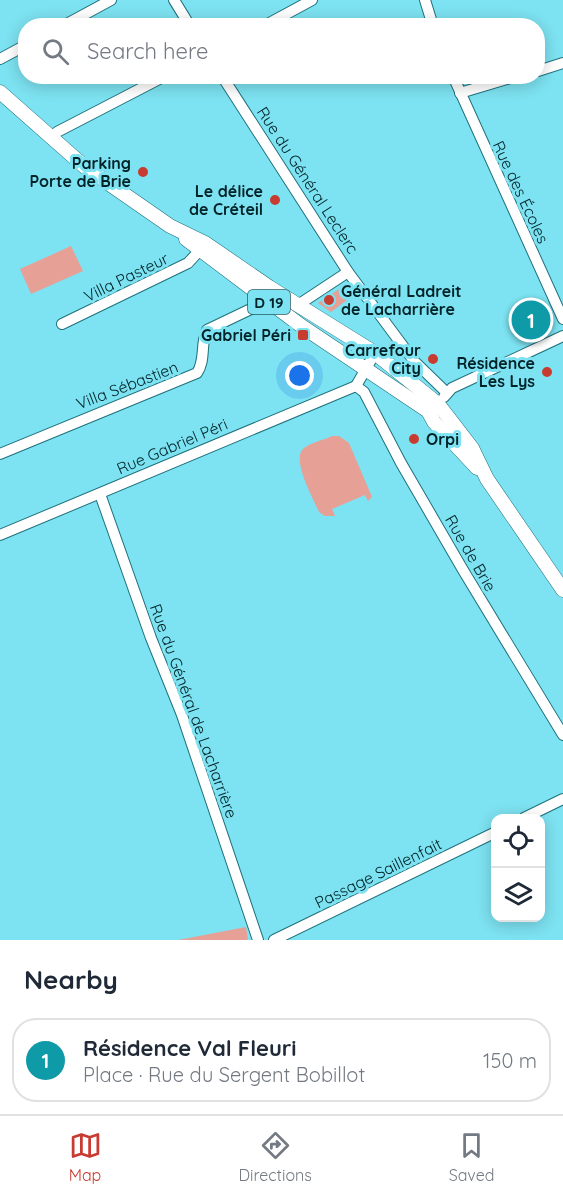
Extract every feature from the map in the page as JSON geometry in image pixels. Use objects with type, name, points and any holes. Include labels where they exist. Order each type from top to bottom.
[{"type":"main road","name":"D 19","points":[[0,92],[85,167],[176,230],[199,251],[365,370]]},
{"type":"main road","name":"D 19","points":[[176,230],[206,243],[375,353]]},
{"type":"main road","name":"Rue du Général Leclerc","points":[[375,353],[437,403],[472,448],[487,479],[563,590]]},
{"type":"main road","name":"Rue du Général Leclerc","points":[[365,370],[437,403]]},
{"type":"street","points":[[78,18],[111,0]]},
{"type":"street","points":[[174,0],[185,18]]},
{"type":"street","points":[[279,18],[312,0]]},
{"type":"street","points":[[424,0],[430,18]]},
{"type":"street","points":[[0,59],[18,49]]},
{"type":"street","points":[[545,68],[563,63]]},
{"type":"street","points":[[57,132],[150,84]]},
{"type":"street","name":"Rue du Général Leclerc","points":[[227,84],[348,272],[414,362],[437,403]]},
{"type":"street","name":"Rue des Écoles","points":[[456,84],[563,319]]},
{"type":"street","points":[[460,93],[490,84]]},
{"type":"street","name":"Villa Pasteur","points":[[62,324],[188,263],[199,251]]},
{"type":"street","name":"Rue du Général Leclerc","points":[[298,305],[348,272]]},
{"type":"street","name":"Villa Sébastien","points":[[0,454],[196,373],[202,366],[204,336],[207,330],[253,308],[262,297]]},
{"type":"street","points":[[437,403],[455,387],[563,336]]},
{"type":"street","points":[[356,386],[375,353]]},
{"type":"street","name":"Rue Gabriel Péri","points":[[0,535],[356,386]]},
{"type":"street","name":"Rue de Brie","points":[[356,386],[364,392],[401,463],[563,735]]},
{"type":"street","name":"Rue du Général de Lacharrière","points":[[100,494],[151,638],[182,715],[258,940]]},
{"type":"street","points":[[534,814],[563,799]]},
{"type":"street","name":"Passage Saillenfait","points":[[274,940],[491,834]]},
{"type":"shaded area","points":[[71,246],[83,271],[31,294],[20,269]]},
{"type":"shaded area","points":[[347,284],[355,294],[331,312],[318,303],[324,299],[329,305],[334,300],[330,295]]},
{"type":"shaded area","points":[[332,436],[339,436],[349,443],[372,497],[368,501],[365,495],[332,509],[335,516],[325,516],[319,512],[309,490],[302,472],[300,456],[302,450],[308,445]]},
{"type":"shaded area","points":[[246,927],[248,940],[178,940]]},
{"type":"place","name":"Parking Porte de Brie","points":[[143,172]]},
{"type":"place","name":"Le délice de Créteil","points":[[275,200]]},
{"type":"place","name":"Général Ladreit de Lacharrière","points":[[329,300]]},
{"type":"place","name":"Résidence Val Fleuri","points":[[531,320]]},
{"type":"place","name":"Gabriel Péri","points":[[303,335]]},
{"type":"place","name":"Carrefour City","points":[[433,359]]},
{"type":"place","name":"Résidence Les Lys","points":[[547,372]]},
{"type":"place","name":"Orpi","points":[[414,439]]}]
